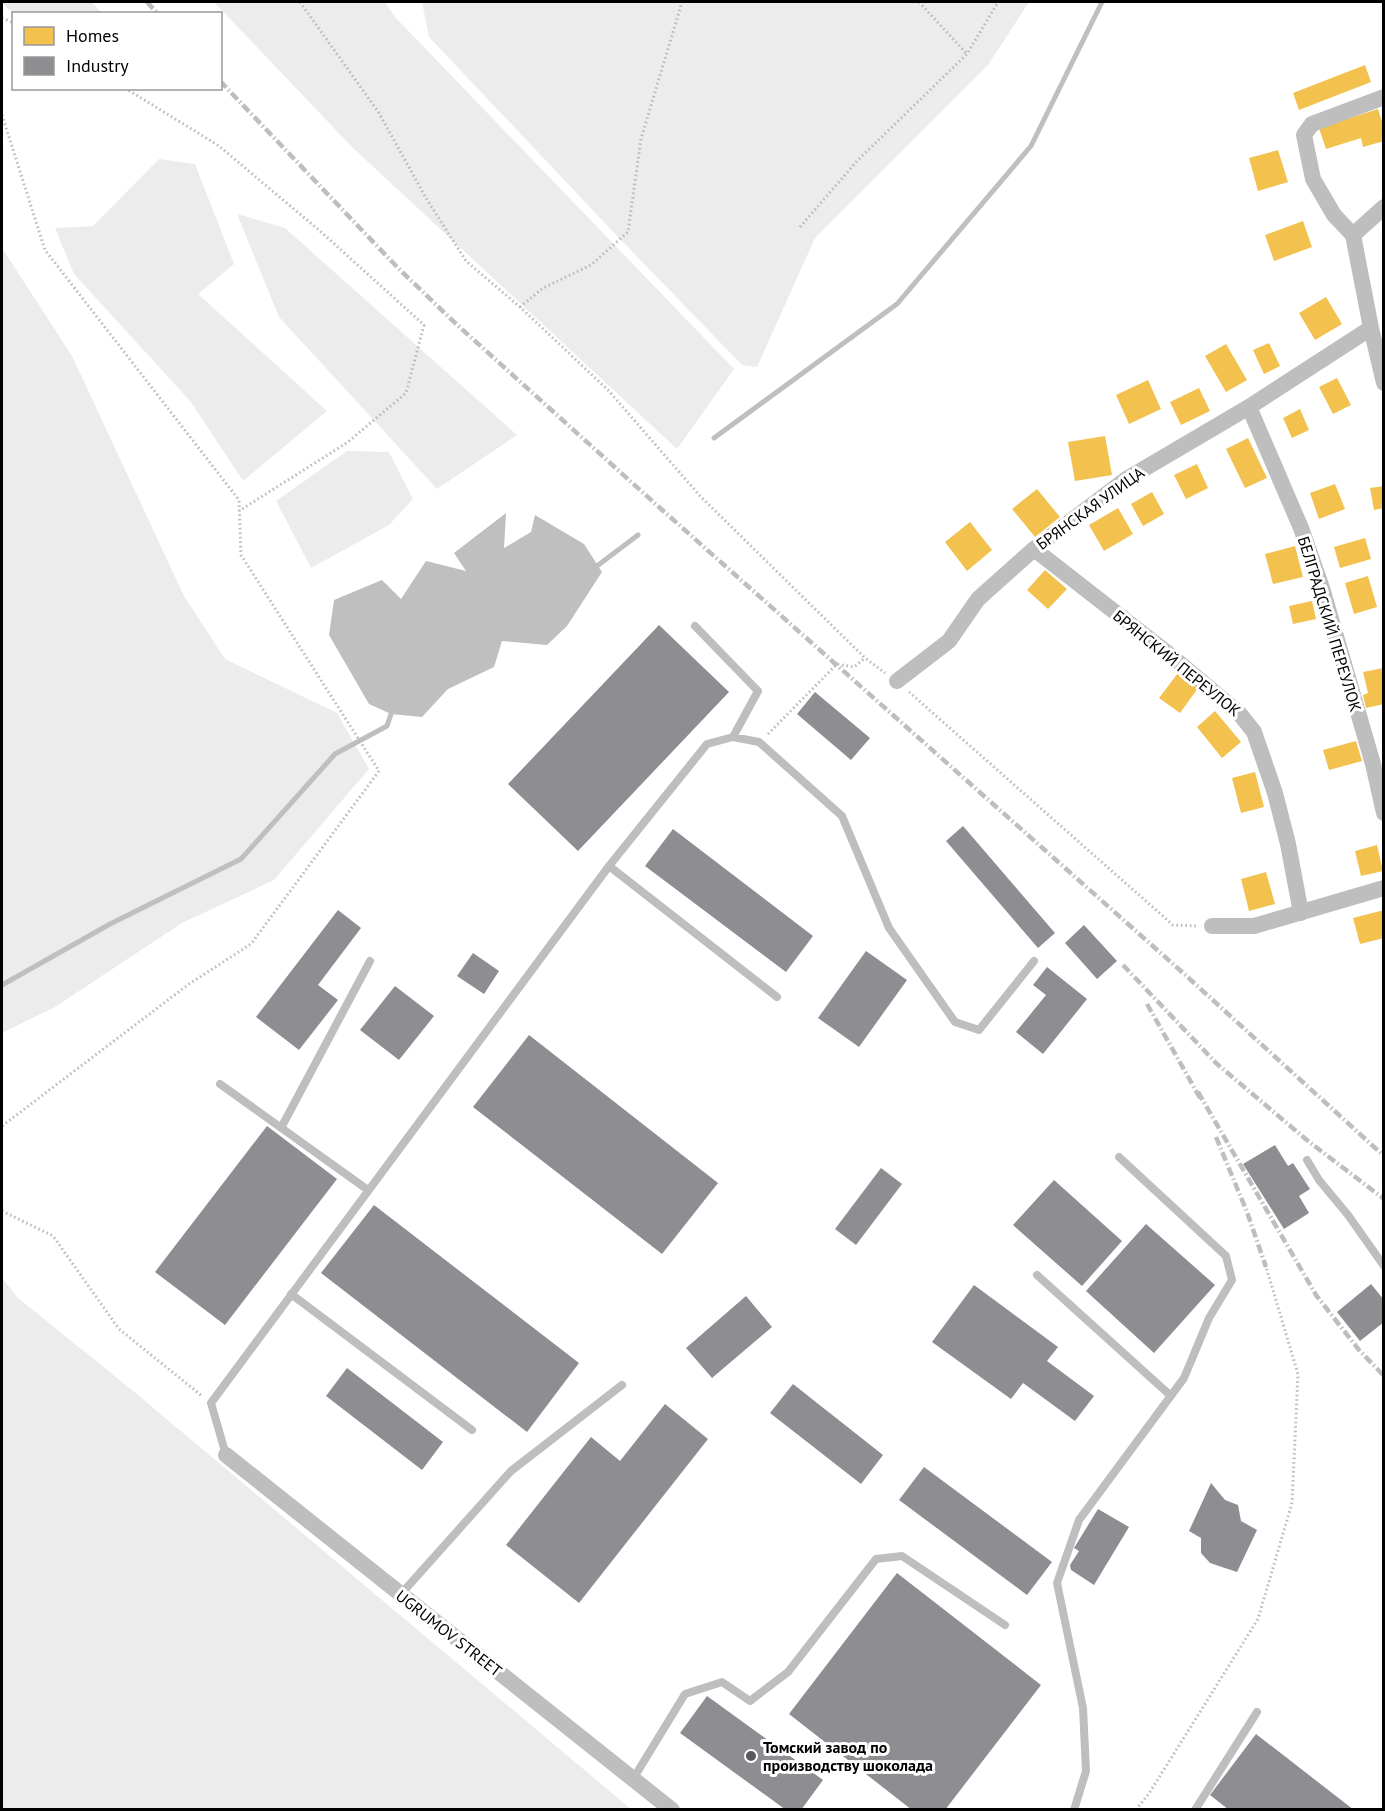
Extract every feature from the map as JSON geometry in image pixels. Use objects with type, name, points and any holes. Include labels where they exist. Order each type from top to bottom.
[{"type":"street","points":[[1383,97],[1312,124],[1304,135],[1313,179],[1334,214],[1353,235],[1383,383]]},
{"type":"street","points":[[1353,235],[1383,207]]},
{"type":"street","name":"БРЯНСКАЯ УЛИЦА","points":[[897,681],[949,641],[978,599],[1034,549],[1125,480],[1249,407],[1371,328]]},
{"type":"street","name":"БЕЛГРАДСКИЙ ПЕРЕУЛОК","points":[[1249,407],[1301,528],[1322,588],[1373,764],[1383,813]]},
{"type":"street","name":"БРЯНСКИЙ ПЕРЕУЛОК","points":[[1034,549],[1239,712],[1254,732],[1275,793],[1288,844],[1301,913]]},
{"type":"street","points":[[1212,926],[1254,926],[1383,888]]},
{"type":"street","name":"UGRUMOV STREET","points":[[226,1455],[672,1809]]},
{"type":"lane","points":[[695,626],[758,691],[733,737]]},
{"type":"lane","points":[[226,1455],[211,1403],[609,866],[707,744],[733,737],[759,742],[842,816],[889,928],[955,1022],[979,1030],[1034,961]]},
{"type":"lane","points":[[609,866],[777,997]]},
{"type":"lane","points":[[281,1128],[370,961]]},
{"type":"lane","points":[[220,1084],[368,1190]]},
{"type":"lane","points":[[1074,1809],[1086,1771],[1083,1708],[1057,1583],[1079,1520],[1184,1378],[1209,1318],[1232,1280],[1226,1256],[1119,1156]]},
{"type":"lane","points":[[1306,1160],[1383,1266]]},
{"type":"lane","points":[[1037,1275],[1171,1396]]},
{"type":"lane","points":[[291,1294],[472,1430]]},
{"type":"lane","points":[[401,1594],[511,1471],[622,1386]]},
{"type":"lane","points":[[633,1779],[686,1694],[722,1682],[750,1701],[788,1672],[876,1559],[902,1557],[1005,1625]]},
{"type":"lane","points":[[1195,1809],[1257,1712]]},
{"type":"path","points":[[300,2],[379,113],[426,198],[466,261],[608,390],[700,496],[865,658],[897,681],[1173,925],[1212,926]]},
{"type":"path","points":[[520,308],[543,288],[591,265],[628,232],[641,139],[682,2]]},
{"type":"path","points":[[919,2],[967,54]]},
{"type":"path","points":[[800,226],[857,161],[967,54],[998,2]]},
{"type":"path","points":[[128,90],[219,146],[320,231],[424,325],[406,393],[348,442],[239,512]]},
{"type":"path","points":[[2,115],[45,250],[239,500],[241,555],[379,771],[251,944],[189,984],[2,1126]]},
{"type":"path","points":[[759,742],[837,664],[854,667],[865,658]]},
{"type":"path","points":[[2,1211],[53,1236],[119,1329],[211,1403]]},
{"type":"path","points":[[1136,1809],[1150,1792],[1258,1619],[1292,1503],[1298,1374],[1266,1267]]},
{"type":"shaded area","points":[[2,2],[92,2],[101,12],[12,12]]},
{"type":"shaded area","points":[[214,2],[385,2],[395,17],[734,369],[677,449],[351,146]]},
{"type":"shaded area","points":[[422,2],[1029,2],[988,65],[815,238],[757,367],[742,365],[429,37]]},
{"type":"shaded area","points":[[159,159],[195,164],[234,264],[198,294],[327,411],[243,481],[191,402],[74,274],[55,228],[93,226]]},
{"type":"shaded area","points":[[237,214],[285,228],[517,435],[437,489],[279,317]]},
{"type":"shaded area","points":[[2,248],[72,356],[184,596],[225,659],[337,713],[369,769],[274,880],[182,923],[55,1007],[2,1033]]},
{"type":"shaded area","points":[[347,451],[389,452],[413,499],[389,525],[311,568],[276,501]]},
{"type":"shaded area","points":[[506,513],[504,548],[531,532],[535,515],[584,544],[602,572],[567,626],[547,645],[502,641],[494,667],[448,689],[422,717],[391,714],[369,704],[329,635],[334,600],[382,580],[401,599],[426,561],[466,571],[454,553]]},
{"type":"shaded area","points":[[2,1278],[18,1298],[132,1390],[631,1809],[2,1809]]},
{"type":"building: Homes","points":[[1365,65],[1371,82],[1299,110],[1293,93]]},
{"type":"building: Homes","points":[[1378,109],[1384,128],[1384,141],[1363,147],[1361,138],[1326,149],[1319,128]]},
{"type":"building: Homes","points":[[1278,150],[1288,182],[1258,191],[1249,158]]},
{"type":"building: Homes","points":[[1303,221],[1312,247],[1274,261],[1265,235]]},
{"type":"building: Homes","points":[[1326,297],[1342,324],[1315,340],[1299,313]]},
{"type":"building: Homes","points":[[1269,343],[1280,366],[1264,374],[1253,350]]},
{"type":"building: Homes","points":[[1226,344],[1247,380],[1226,392],[1205,356]]},
{"type":"building: Homes","points":[[1337,378],[1351,405],[1333,414],[1319,387]]},
{"type":"building: Homes","points":[[1148,380],[1161,409],[1129,424],[1116,395]]},
{"type":"building: Homes","points":[[1199,388],[1210,411],[1181,425],[1170,402]]},
{"type":"building: Homes","points":[[1300,409],[1309,430],[1292,438],[1283,418]]},
{"type":"building: Homes","points":[[1105,436],[1112,475],[1075,481],[1068,442]]},
{"type":"building: Homes","points":[[1248,438],[1267,478],[1245,488],[1226,449]]},
{"type":"building: Homes","points":[[1197,464],[1208,488],[1186,499],[1174,475]]},
{"type":"building: Homes","points":[[1335,484],[1345,509],[1319,519],[1310,493]]},
{"type":"building: Homes","points":[[1384,486],[1384,508],[1374,510],[1370,488]]},
{"type":"building: Homes","points":[[1037,489],[1060,517],[1035,537],[1012,509]]},
{"type":"building: Homes","points":[[1152,492],[1164,514],[1143,526],[1131,504]]},
{"type":"building: Homes","points":[[1118,508],[1133,534],[1104,551],[1089,525]]},
{"type":"building: Homes","points":[[970,522],[992,550],[967,571],[945,542]]},
{"type":"building: Homes","points":[[1365,538],[1371,559],[1340,568],[1334,547]]},
{"type":"building: Homes","points":[[1295,546],[1303,577],[1273,584],[1265,554]]},
{"type":"building: Homes","points":[[1045,570],[1067,589],[1048,609],[1027,590]]},
{"type":"building: Homes","points":[[1368,576],[1377,607],[1354,614],[1345,583]]},
{"type":"building: Homes","points":[[1312,601],[1316,619],[1293,624],[1289,606]]},
{"type":"building: Homes","points":[[1384,668],[1384,704],[1366,708],[1363,695],[1368,693],[1363,672]]},
{"type":"building: Homes","points":[[1178,673],[1198,688],[1180,713],[1159,698]]},
{"type":"building: Homes","points":[[1215,711],[1241,742],[1222,758],[1197,727]]},
{"type":"building: Homes","points":[[1356,741],[1362,761],[1329,770],[1323,750]]},
{"type":"building: Homes","points":[[1255,772],[1264,807],[1241,813],[1232,778]]},
{"type":"building: Homes","points":[[1377,845],[1383,871],[1361,876],[1355,851]]},
{"type":"building: Homes","points":[[1266,872],[1275,904],[1249,911],[1241,879]]},
{"type":"building: Homes","points":[[1384,910],[1384,938],[1360,944],[1353,918]]},
{"type":"building: Industry","points":[[659,625],[729,692],[578,851],[508,784]]},
{"type":"building: Industry","points":[[815,692],[870,738],[851,760],[797,714]]},
{"type":"building: Industry","points":[[963,826],[1055,933],[1038,948],[946,841]]},
{"type":"building: Industry","points":[[673,829],[813,936],[786,972],[645,866]]},
{"type":"building: Industry","points":[[338,910],[361,928],[318,985],[338,1000],[299,1050],[256,1017]]},
{"type":"building: Industry","points":[[1084,925],[1117,961],[1097,979],[1065,943]]},
{"type":"building: Industry","points":[[866,951],[907,980],[859,1047],[818,1018]]},
{"type":"building: Industry","points":[[473,953],[499,971],[484,994],[457,976]]},
{"type":"building: Industry","points":[[1047,967],[1087,999],[1043,1054],[1016,1032],[1046,995],[1033,985]]},
{"type":"building: Industry","points":[[395,986],[434,1016],[399,1060],[360,1030]]},
{"type":"building: Industry","points":[[529,1035],[718,1183],[662,1254],[473,1107]]},
{"type":"building: Industry","points":[[267,1126],[337,1179],[225,1325],[155,1272]]},
{"type":"building: Industry","points":[[1275,1145],[1288,1166],[1293,1163],[1310,1189],[1299,1196],[1309,1213],[1284,1229],[1243,1164]]},
{"type":"building: Industry","points":[[881,1168],[902,1184],[856,1245],[835,1229]]},
{"type":"building: Industry","points":[[1054,1180],[1122,1241],[1082,1286],[1013,1225]]},
{"type":"building: Industry","points":[[374,1205],[579,1363],[527,1432],[321,1273]]},
{"type":"building: Industry","points":[[1146,1224],[1215,1285],[1154,1353],[1086,1291]]},
{"type":"building: Industry","points":[[1371,1284],[1384,1300],[1384,1322],[1360,1341],[1337,1312]]},
{"type":"building: Industry","points":[[974,1285],[1058,1347],[1047,1361],[1094,1396],[1075,1421],[1023,1383],[1011,1399],[932,1342]]},
{"type":"building: Industry","points":[[746,1296],[772,1327],[712,1378],[686,1348]]},
{"type":"building: Industry","points":[[347,1368],[443,1442],[422,1470],[326,1396]]},
{"type":"building: Industry","points":[[793,1384],[883,1455],[861,1484],[770,1413]]},
{"type":"building: Industry","points":[[665,1404],[708,1439],[579,1603],[506,1545],[591,1437],[620,1461]]},
{"type":"building: Industry","points":[[924,1467],[1052,1562],[1027,1595],[899,1500]]},
{"type":"building: Industry","points":[[1211,1483],[1225,1500],[1238,1505],[1241,1521],[1257,1530],[1237,1572],[1210,1563],[1201,1553],[1201,1538],[1189,1531]]},
{"type":"building: Industry","points":[[1098,1509],[1129,1527],[1094,1585],[1071,1570],[1070,1565],[1079,1551],[1074,1548]]},
{"type":"building: Industry","points":[[897,1573],[1041,1685],[945,1810],[912,1810],[789,1714]]},
{"type":"building: Industry","name":"Томский завод по производству шоколада","points":[[707,1696],[823,1780],[801,1810],[786,1810],[680,1733]]},
{"type":"building: Industry","points":[[1256,1734],[1354,1810],[1229,1810],[1210,1795]]},
{"type":"waterway","points":[[714,438],[897,304],[1031,146],[1102,2]]},
{"type":"waterway","points":[[597,566],[638,535]]},
{"type":"waterway","points":[[2,985],[110,924],[241,859],[335,754],[387,726],[391,714]]},
{"type":"railway","points":[[147,2],[156,12]]},
{"type":"railway","points":[[222,83],[397,267],[454,322],[1182,972],[1384,1156]]},
{"type":"railway","points":[[1123,965],[1217,1064],[1308,1141],[1384,1199]]},
{"type":"railway","points":[[1147,1004],[1200,1098]]},
{"type":"railway","points":[[1198,1092],[1316,1295],[1359,1350],[1384,1376]]},
{"type":"railway","points":[[1216,1137],[1247,1212],[1266,1267]]},
{"type":"place","name":"Томский завод по производству шоколада","points":[[751,1756]]}]
